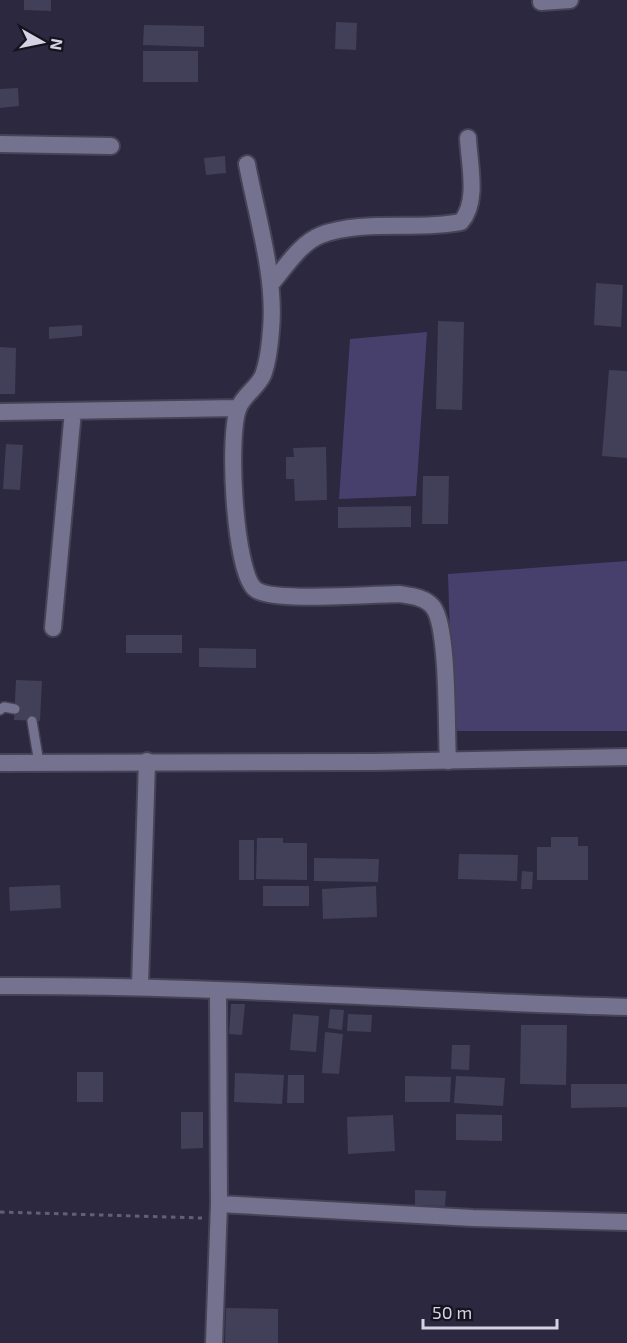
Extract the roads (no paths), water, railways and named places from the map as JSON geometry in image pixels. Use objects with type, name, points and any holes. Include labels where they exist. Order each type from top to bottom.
[{"type":"street","points":[[541,2],[570,0]]},
{"type":"street","points":[[271,284],[303,246],[321,235],[359,228],[461,222],[467,215],[471,201],[468,138]]},
{"type":"street","points":[[0,144],[111,146]]},
{"type":"street","points":[[247,164],[271,284],[272,330],[263,375],[238,408],[233,486],[244,572],[255,589],[276,597],[399,594],[415,597],[432,606],[441,627],[448,761]]},
{"type":"street","points":[[0,412],[238,408]]},
{"type":"street","points":[[53,628],[73,411]]},
{"type":"street","points":[[0,763],[627,758]]},
{"type":"street","points":[[140,986],[147,761]]},
{"type":"street","points":[[0,986],[140,986],[627,1007]]},
{"type":"street","points":[[214,1343],[219,1211],[218,991]]},
{"type":"street","points":[[219,1211],[627,1222]]},
{"type":"lane","points":[[0,710],[4,706],[15,709]]},
{"type":"lane","points":[[33,721],[39,763]]}]
